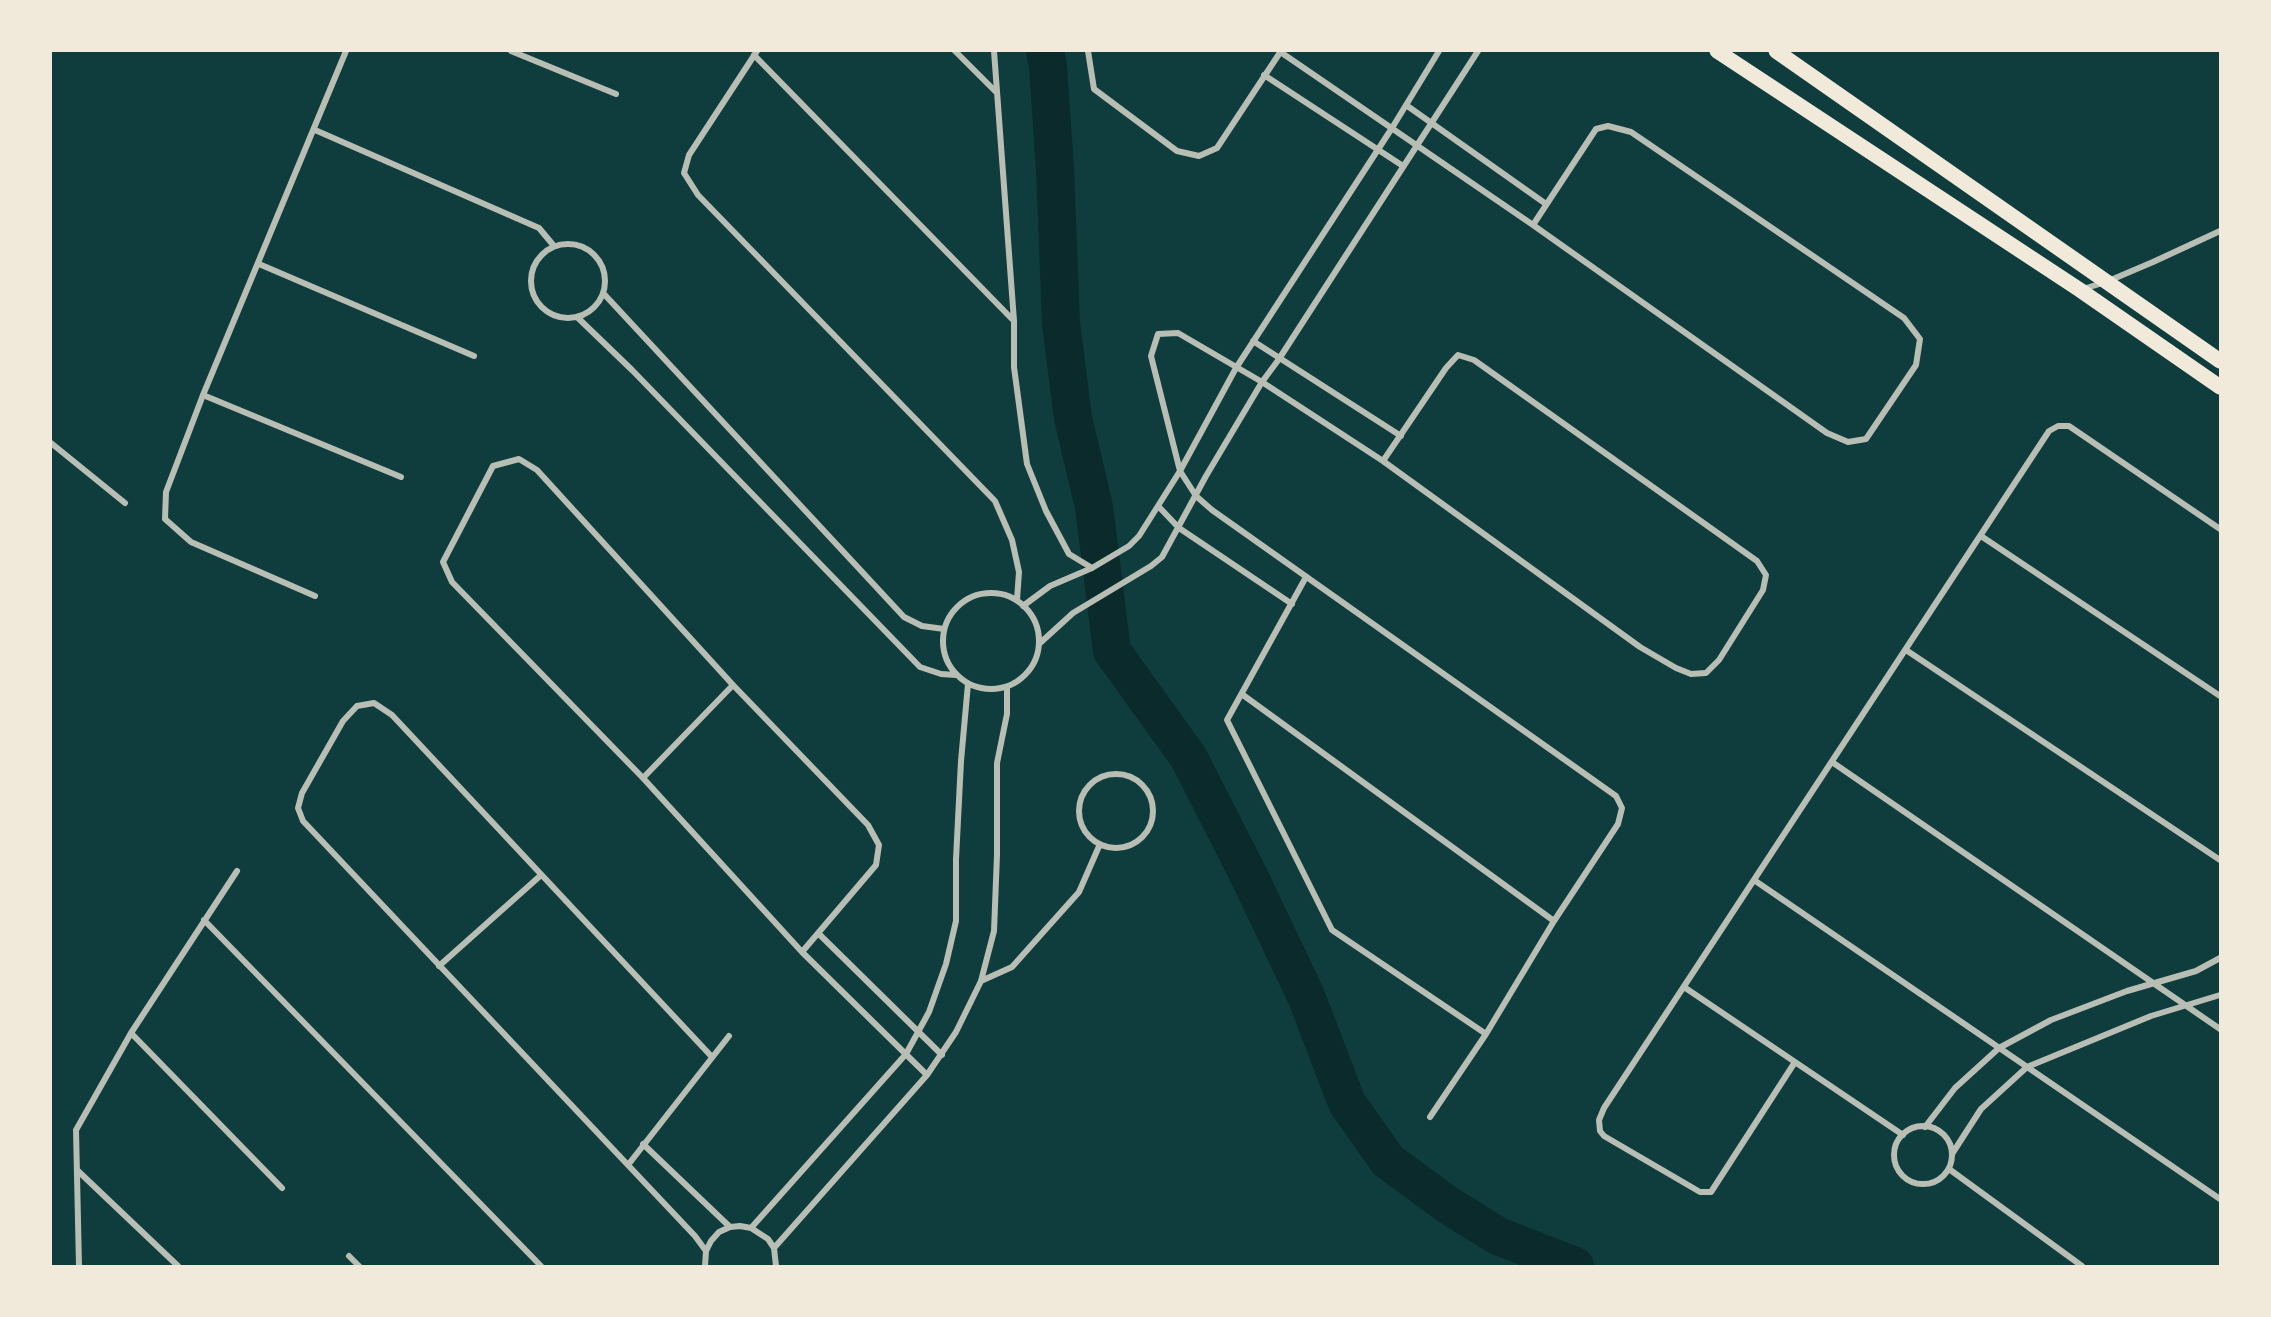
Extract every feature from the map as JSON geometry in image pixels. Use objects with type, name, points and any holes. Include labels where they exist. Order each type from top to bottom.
[{"type":"main road","points":[[1717,51],[2080,290],[2220,387]]},
{"type":"main road","points":[[1776,51],[2220,361]]},
{"type":"street","points":[[315,596],[191,542],[165,519],[166,492],[203,395],[346,51]]},
{"type":"street","points":[[511,51],[616,94]]},
{"type":"street","points":[[955,51],[998,93]]},
{"type":"street","points":[[994,51],[1014,321],[1014,367],[1027,464],[1046,511],[1069,554],[1092,568]]},
{"type":"street","points":[[1088,51],[1094,89],[1177,151],[1199,156],[1217,148],[1280,51],[1533,225],[1827,433],[1848,442],[1866,439],[1916,365],[1920,339],[1904,318],[1631,132],[1608,126],[1596,129],[1533,225]]},
{"type":"street","points":[[1023,606],[1050,586],[1092,568],[1129,546],[1139,536],[1180,471],[1236,368],[1392,128],[1439,51]]},
{"type":"street","points":[[1039,644],[1073,613],[1162,557],[1262,382],[1478,51]]},
{"type":"street","points":[[1014,321],[755,53],[689,155],[684,173],[698,195],[995,501],[1012,540],[1019,572],[1017,600]]},
{"type":"street","points":[[1264,75],[1403,166]]},
{"type":"street","points":[[1406,105],[1546,204]]},
{"type":"street","points":[[315,130],[539,228],[554,246]]},
{"type":"street","points":[[2080,290],[2106,282],[2220,231]]},
{"type":"street","points":[[566,243],[579,245],[592,252],[602,263],[606,278],[604,294],[593,309],[577,317],[564,318],[550,314],[539,305],[533,293],[531,279],[534,265],[542,254],[554,246],[566,243]]},
{"type":"street","points":[[259,264],[474,356]]},
{"type":"street","points":[[604,294],[904,617],[922,626],[944,629]]},
{"type":"street","points":[[577,317],[640,378],[920,667],[941,674],[956,675]]},
{"type":"street","points":[[1383,461],[1446,368],[1458,355],[1474,360],[1757,561],[1766,575],[1763,590],[1719,660],[1706,673],[1691,674],[1640,647],[1383,461],[1262,382],[1178,333],[1158,334],[1151,356],[1180,471],[1196,496],[1212,510],[1616,796],[1622,808],[1618,824],[1554,921],[1486,1034],[1430,1117]]},
{"type":"street","points":[[1253,341],[1401,436]]},
{"type":"street","points":[[203,395],[401,477]]},
{"type":"street","points":[[1795,1062],[1711,1192],[1700,1191],[1604,1136],[1600,1131],[1599,1120],[1604,1108],[2049,431],[2058,426],[2068,426],[2220,530]]},
{"type":"street","points":[[51,442],[125,503]]},
{"type":"street","points":[[802,952],[876,865],[879,845],[868,825],[733,685],[537,470],[519,459],[493,466],[443,562],[452,582],[643,778],[802,952],[927,1075]]},
{"type":"street","points":[[1159,507],[1179,528],[1292,604]]},
{"type":"street","points":[[1981,536],[2220,696]]},
{"type":"street","points":[[1306,577],[1243,695],[1227,720],[1332,930],[1486,1034]]},
{"type":"street","points":[[990,593],[1017,600],[1023,606],[1037,627],[1039,644],[1035,662],[1026,676],[1007,687],[991,690],[968,684],[956,675],[947,660],[943,645],[944,629],[949,617],[960,604],[974,596],[990,593]]},
{"type":"street","points":[[1906,650],[2220,860]]},
{"type":"street","points":[[751,1228],[906,1053],[929,1012],[946,964],[956,921],[956,859],[968,684]]},
{"type":"street","points":[[643,778],[733,685]]},
{"type":"street","points":[[774,1248],[927,1075],[942,1055],[981,981],[994,931],[997,763],[1007,714],[1007,687]]},
{"type":"street","points":[[1243,695],[1554,921]]},
{"type":"street","points":[[706,1251],[695,1236],[303,821],[298,808],[302,793],[343,721],[357,706],[374,703],[392,715],[540,876],[712,1057]]},
{"type":"street","points":[[1832,762],[2220,1029]]},
{"type":"street","points":[[1109,774],[1121,774],[1142,783],[1153,806],[1153,818],[1148,830],[1133,844],[1121,847],[1100,844],[1089,836],[1080,816],[1080,802],[1085,791],[1097,779],[1109,774]]},
{"type":"street","points":[[981,981],[1012,967],[1079,892],[1100,844]]},
{"type":"street","points":[[79,1266],[76,1130],[131,1033],[237,871]]},
{"type":"street","points":[[439,966],[540,876]]},
{"type":"street","points":[[1754,880],[2220,1199]]},
{"type":"street","points":[[204,920],[541,1266]]},
{"type":"street","points":[[819,934],[918,1034],[942,1055]]},
{"type":"street","points":[[1925,1127],[1955,1088],[1999,1048],[2051,1020],[2127,991],[2196,971],[2220,958]]},
{"type":"street","points":[[1684,987],[1903,1135]]},
{"type":"street","points":[[1952,1154],[1950,1145],[1940,1132],[1917,1127],[1903,1135],[1897,1143],[1895,1162],[1906,1179],[1915,1183],[1934,1182],[1949,1169],[1952,1154],[1981,1109],[2027,1067],[2151,1016],[2220,994]]},
{"type":"street","points":[[131,1033],[282,1188]]},
{"type":"street","points":[[628,1165],[729,1036]]},
{"type":"street","points":[[643,1144],[730,1227]]},
{"type":"street","points":[[1949,1169],[2082,1266]]},
{"type":"street","points":[[77,1170],[178,1266]]},
{"type":"street","points":[[705,1266],[706,1251],[711,1240],[719,1232],[730,1227],[751,1228],[768,1239],[774,1248],[776,1266]]},
{"type":"street","points":[[349,1256],[359,1266]]},
{"type":"waterway","points":[[1045,51],[1055,169],[1061,323],[1073,418],[1094,507],[1112,651],[1189,758],[1250,878],[1306,996],[1347,1103],[1388,1161],[1448,1205],[1498,1236],[1575,1266]]}]
